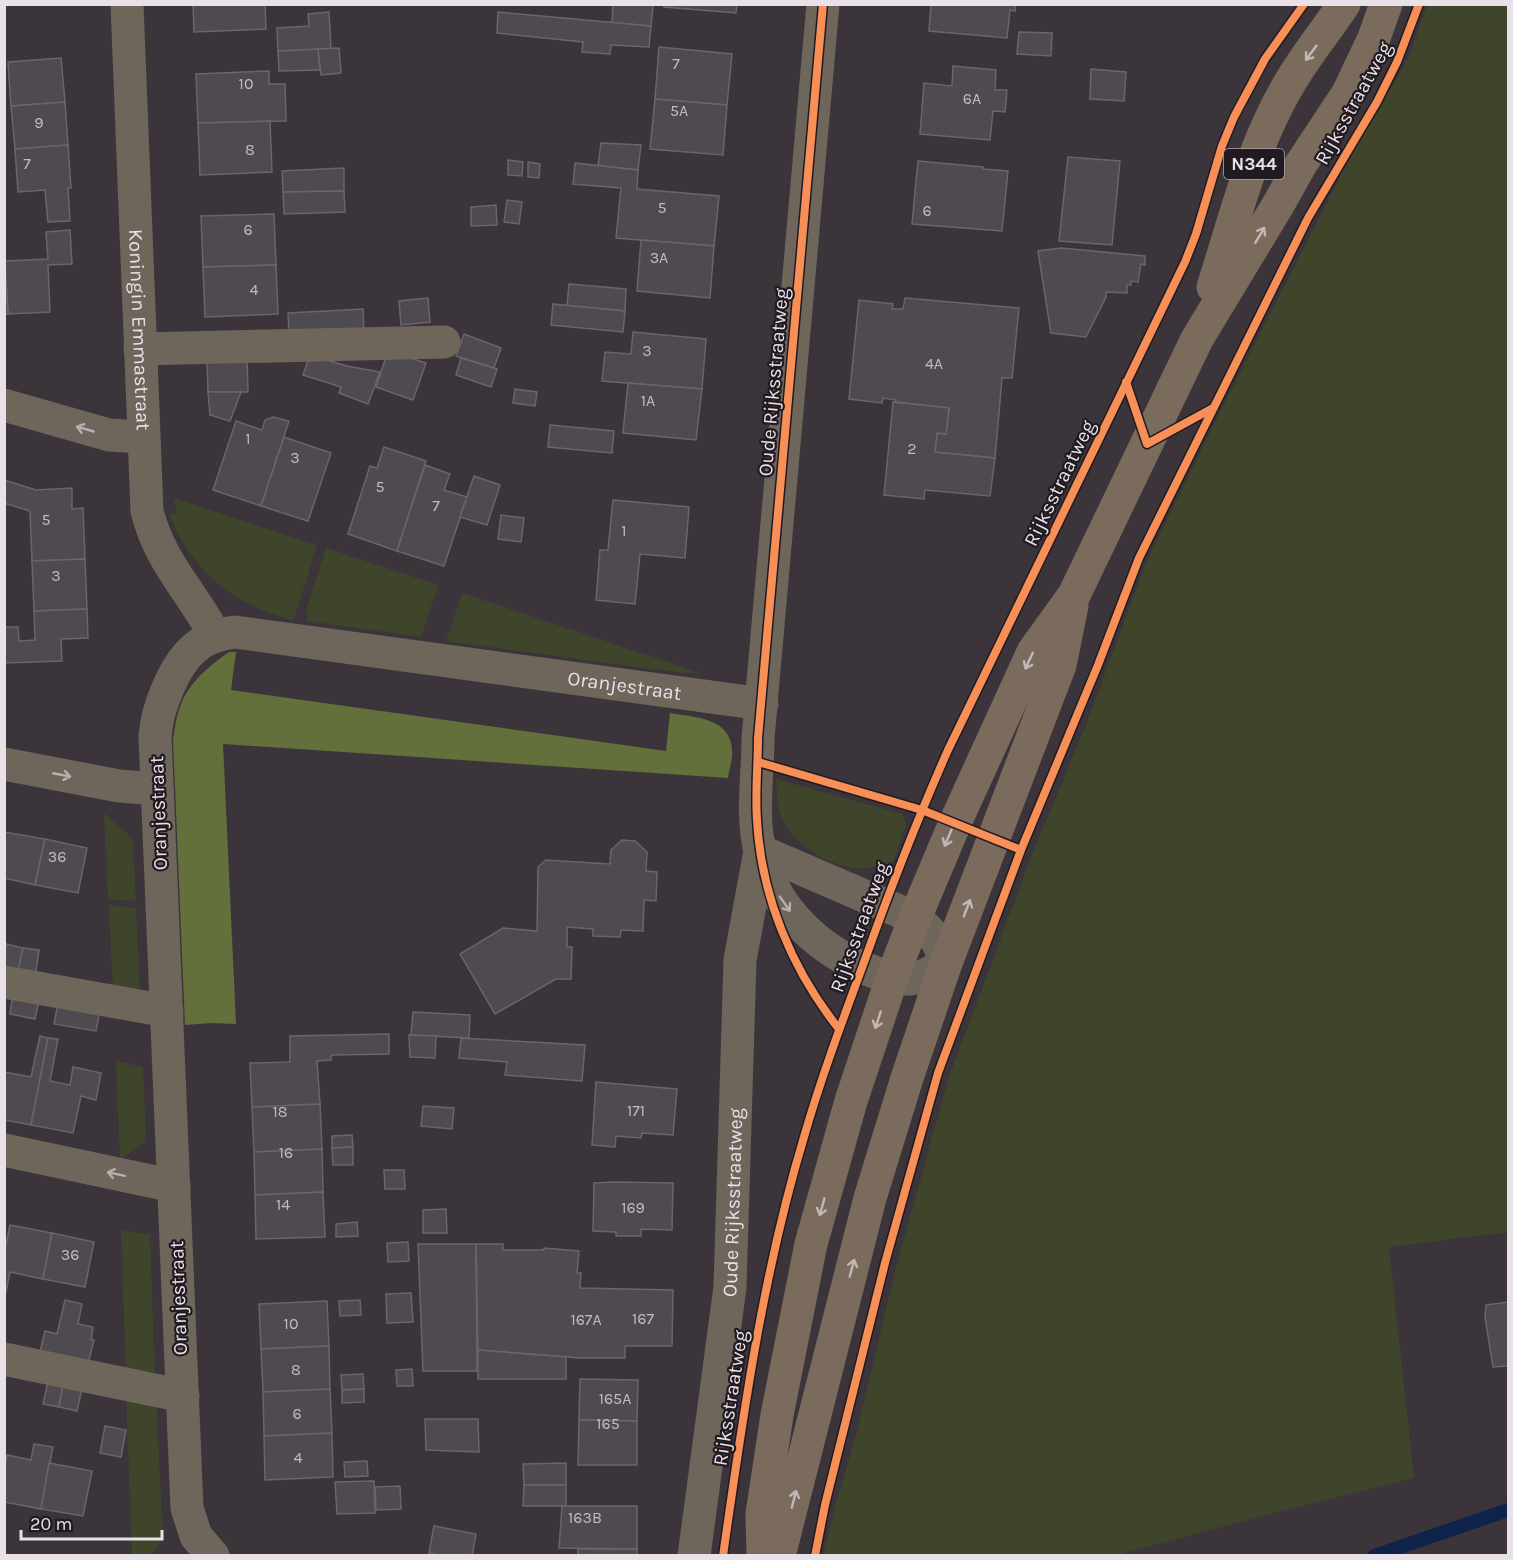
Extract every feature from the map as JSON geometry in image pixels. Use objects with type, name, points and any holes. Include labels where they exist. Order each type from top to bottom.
[{"type":"main road","name":"Rijksstraatweg","points":[[1197,339],[1248,180],[1268,127],[1289,84],[1344,4]]},
{"type":"main road","name":"Rijksstraatweg","points":[[763,1556],[762,1514],[777,1415],[811,1244],[851,1101],[892,978],[915,918],[954,823],[1033,652],[1074,595],[1197,339],[1301,164],[1348,93],[1374,38],[1386,4]]},
{"type":"main road","name":"Rijksstraatweg","points":[[779,1556],[870,1198],[946,963],[1060,665],[1074,595]]},
{"type":"street","name":"Koningin Emmastraat","points":[[127,4],[147,511],[152,531],[162,554],[194,599],[215,636]]},
{"type":"street","name":"Oude Rijksstraatweg","points":[[694,1556],[730,1287],[740,960],[760,851],[756,796],[758,738],[823,4]]},
{"type":"street","points":[[140,349],[444,342]]},
{"type":"street","points":[[4,405],[109,435],[143,437]]},
{"type":"street","name":"Oranjestraat","points":[[213,1556],[196,1536],[187,1508],[155,736],[159,709],[187,656],[195,647],[215,636],[235,632],[762,704]]},
{"type":"street","points":[[4,764],[119,786],[157,789]]},
{"type":"street","points":[[760,851],[915,918],[930,930],[939,944],[946,963]]},
{"type":"street","name":"Oude Rijksstraatweg","points":[[760,851],[771,882],[784,904],[799,923],[819,942],[839,956],[892,978],[910,979],[929,974],[946,963]]},
{"type":"street","points":[[4,982],[167,1011]]},
{"type":"street","points":[[4,1150],[174,1186]]},
{"type":"street","points":[[4,1359],[183,1396]]},
{"type":"green space","points":[[1427,5],[1508,5],[1508,1232],[1389,1247],[1414,1478],[1116,1555],[823,1555],[855,1440],[896,1267],[949,1077],[1033,852],[1086,725],[1146,563],[1354,150],[1409,57]]},
{"type":"green space","points":[[173,498],[317,545],[292,620],[251,605],[233,595],[203,569],[190,553],[169,515],[177,513]]},
{"type":"green space","points":[[326,548],[438,585],[421,637],[307,621],[305,614]]},
{"type":"green space","points":[[462,593],[701,673],[682,673],[446,641]]},
{"type":"green space","points":[[229,652],[236,652],[231,690],[666,751],[670,713],[700,718],[718,725],[730,739],[732,753],[728,778],[223,744],[236,1024],[185,1025],[173,739],[179,711],[188,690],[207,669]]},
{"type":"green space","points":[[776,779],[902,814],[906,823],[894,861],[876,867],[848,867],[833,863],[807,848],[788,828],[779,812]]},
{"type":"green space","points":[[104,813],[133,839],[136,901],[108,899]]},
{"type":"green space","points":[[109,905],[136,908],[140,999],[113,993]]},
{"type":"green space","points":[[116,1061],[143,1067],[146,1142],[120,1159]]},
{"type":"green space","points":[[121,1230],[150,1235],[155,1382],[126,1376]]},
{"type":"green space","points":[[126,1393],[156,1398],[163,1536],[152,1553],[143,1555],[132,1555]]},
{"type":"building","points":[[193,4],[281,5],[265,5],[266,29],[194,32]]},
{"type":"building","points":[[613,4],[653,5],[651,26],[612,23]]},
{"type":"building","points":[[664,4],[737,4],[736,13],[664,7]]},
{"type":"building","points":[[931,4],[1015,4],[1015,11],[1010,10],[1007,38],[929,31]]},
{"type":"building","points":[[329,12],[331,49],[278,51],[277,28],[309,26],[308,14]]},
{"type":"building","points":[[498,12],[651,26],[649,47],[611,45],[610,54],[582,52],[583,42],[497,33]]},
{"type":"building","points":[[1019,32],[1052,33],[1051,56],[1017,54]]},
{"type":"building","points":[[659,47],[732,54],[727,105],[655,99]]},
{"type":"building","points":[[339,48],[341,73],[321,75],[318,49]]},
{"type":"building","points":[[318,49],[320,70],[279,71],[278,51]]},
{"type":"building","points":[[61,58],[65,102],[11,106],[8,62]]},
{"type":"building","points":[[953,66],[996,70],[995,90],[1007,90],[1005,112],[993,111],[990,140],[920,134],[924,83],[952,86]]},
{"type":"building","points":[[1091,69],[1126,72],[1124,101],[1090,99]]},
{"type":"building","points":[[269,71],[269,84],[285,84],[286,121],[198,123],[196,74]]},
{"type":"building","points":[[655,99],[727,105],[723,155],[650,149]]},
{"type":"building","points":[[65,102],[68,145],[15,149],[11,106]]},
{"type":"building","points":[[270,121],[272,172],[200,175],[198,123]]},
{"type":"building","points":[[601,143],[641,145],[638,170],[598,166]]},
{"type":"building","points":[[68,145],[71,188],[68,188],[70,221],[48,222],[45,190],[18,192],[15,149]]},
{"type":"building","points":[[1068,157],[1120,161],[1112,245],[1059,241]]},
{"type":"building","points":[[508,160],[523,162],[522,176],[508,175]]},
{"type":"building","points":[[918,161],[1008,171],[1002,231],[912,224]]},
{"type":"building","points":[[528,162],[540,164],[539,178],[528,177]]},
{"type":"building","points":[[575,163],[638,170],[637,189],[719,196],[714,246],[616,238],[621,188],[573,184]]},
{"type":"building","points":[[344,168],[344,191],[283,192],[282,171]]},
{"type":"building","points":[[344,191],[345,212],[284,214],[283,192]]},
{"type":"building","points":[[507,200],[522,202],[519,224],[504,222]]},
{"type":"building","points":[[496,205],[497,225],[471,226],[471,207]]},
{"type":"building","points":[[274,214],[276,265],[203,267],[201,216]]},
{"type":"building","points":[[70,230],[72,264],[48,265],[50,312],[8,314],[5,261],[48,259],[46,232]]},
{"type":"building","points":[[641,240],[714,246],[710,298],[637,291]]},
{"type":"building","points":[[1061,248],[1145,256],[1145,265],[1141,264],[1138,282],[1131,281],[1131,285],[1127,285],[1127,293],[1106,292],[1106,297],[1086,337],[1051,333],[1038,251]]},
{"type":"building","points":[[4,261],[8,314],[4,315]]},
{"type":"building","points":[[276,265],[278,314],[205,317],[203,267]]},
{"type":"building","points":[[569,284],[626,289],[625,311],[567,306]]},
{"type":"building","points":[[428,298],[430,322],[401,325],[399,301]]},
{"type":"building","points":[[905,298],[1019,308],[1012,378],[1002,378],[995,458],[935,452],[937,433],[946,434],[949,408],[895,402],[896,400],[883,398],[882,403],[849,399],[859,300],[893,304],[892,309],[903,309]]},
{"type":"building","points":[[553,304],[625,311],[623,332],[551,325]]},
{"type":"building","points":[[363,309],[364,332],[289,335],[288,313]]},
{"type":"building","points":[[633,332],[706,339],[702,389],[602,381],[605,352],[631,354]]},
{"type":"building","points":[[464,334],[501,348],[494,368],[456,356]]},
{"type":"building","points":[[388,351],[426,363],[413,400],[376,387]]},
{"type":"building","points":[[310,355],[347,366],[380,372],[368,404],[339,393],[341,387],[303,375]]},
{"type":"building","points":[[247,357],[248,392],[208,392],[207,359]]},
{"type":"building","points":[[461,358],[497,369],[491,387],[456,375]]},
{"type":"building","points":[[628,383],[702,389],[696,440],[623,433]]},
{"type":"building","points":[[515,389],[537,392],[535,406],[513,403]]},
{"type":"building","points":[[208,392],[241,392],[230,421],[210,415]]},
{"type":"building","points":[[893,402],[949,408],[946,434],[937,433],[935,452],[995,458],[990,496],[925,490],[924,499],[884,495]]},
{"type":"building","points":[[273,417],[289,421],[261,506],[213,490],[236,421],[262,430],[265,420]]},
{"type":"building","points":[[550,425],[614,431],[612,453],[548,447]]},
{"type":"building","points":[[284,437],[331,453],[308,521],[261,506]]},
{"type":"building","points":[[384,447],[426,461],[397,551],[348,534],[370,466],[377,468]]},
{"type":"building","points":[[425,465],[450,474],[444,490],[467,497],[444,566],[397,551]]},
{"type":"building","points":[[474,476],[500,485],[487,525],[460,517]]},
{"type":"building","points":[[4,480],[36,490],[72,488],[72,509],[83,508],[85,559],[32,561],[30,511],[4,503]]},
{"type":"building","points":[[613,500],[689,507],[685,558],[640,554],[635,604],[596,600],[600,550],[608,550]]},
{"type":"building","points":[[501,515],[524,518],[521,542],[498,539]]},
{"type":"building","points":[[85,559],[87,609],[34,611],[32,561]]},
{"type":"building","points":[[87,609],[88,638],[61,639],[62,661],[4,663],[4,627],[18,627],[19,641],[35,640],[34,611]]},
{"type":"building","points":[[4,832],[45,839],[35,885],[4,878]]},
{"type":"building","points":[[45,839],[87,848],[78,893],[35,885]]},
{"type":"building","points":[[622,840],[635,841],[647,852],[646,871],[657,872],[656,901],[644,900],[643,931],[621,930],[620,937],[593,936],[593,929],[567,927],[567,947],[572,947],[571,979],[556,979],[495,1014],[460,954],[503,928],[537,931],[538,867],[546,860],[610,864],[611,850]]},
{"type":"building","points":[[6,944],[23,948],[17,976],[4,973]]},
{"type":"building","points":[[23,948],[39,950],[35,977],[17,976]]},
{"type":"building","points":[[13,994],[39,1000],[35,1019],[10,1014]]},
{"type":"building","points":[[58,1003],[100,1010],[96,1031],[54,1024]]},
{"type":"building","points":[[413,1012],[470,1015],[469,1038],[411,1035]]},
{"type":"building","points":[[389,1034],[389,1054],[331,1055],[331,1060],[317,1061],[320,1104],[252,1107],[250,1063],[290,1062],[290,1036]]},
{"type":"building","points":[[409,1035],[436,1036],[435,1058],[410,1057]]},
{"type":"building","points":[[40,1036],[48,1038],[31,1125],[4,1120],[4,1072],[31,1077]]},
{"type":"building","points":[[48,1038],[58,1039],[50,1081],[70,1085],[73,1067],[101,1073],[96,1100],[81,1096],[73,1133],[31,1125]]},
{"type":"building","points":[[461,1038],[585,1045],[582,1081],[505,1075],[507,1062],[459,1058]]},
{"type":"building","points":[[596,1082],[677,1089],[673,1135],[642,1133],[641,1138],[616,1136],[615,1147],[592,1145]]},
{"type":"building","points":[[320,1104],[322,1149],[254,1152],[252,1107]]},
{"type":"building","points":[[423,1106],[454,1108],[452,1129],[421,1126]]},
{"type":"building","points":[[352,1135],[353,1147],[332,1148],[332,1136]]},
{"type":"building","points":[[353,1147],[353,1165],[333,1165],[332,1148]]},
{"type":"building","points":[[322,1149],[323,1192],[255,1195],[254,1152]]},
{"type":"building","points":[[384,1170],[404,1170],[405,1189],[385,1189]]},
{"type":"building","points":[[594,1183],[673,1183],[672,1230],[641,1229],[641,1236],[616,1236],[616,1232],[593,1231]]},
{"type":"building","points":[[323,1192],[325,1237],[256,1239],[255,1195]]},
{"type":"building","points":[[446,1209],[447,1233],[423,1233],[423,1210]]},
{"type":"building","points":[[357,1222],[358,1236],[336,1237],[336,1224]]},
{"type":"building","points":[[10,1225],[52,1233],[43,1279],[10,1272],[4,1301],[4,1254]]},
{"type":"building","points":[[52,1233],[94,1242],[85,1287],[43,1279]]},
{"type":"building","points":[[408,1242],[409,1261],[388,1262],[387,1243]]},
{"type":"building","points":[[418,1244],[476,1244],[477,1371],[423,1371]]},
{"type":"building","points":[[476,1244],[503,1244],[503,1250],[544,1250],[544,1248],[579,1251],[577,1273],[581,1273],[580,1288],[673,1290],[672,1346],[625,1346],[625,1358],[579,1358],[478,1350]]},
{"type":"building","points":[[411,1293],[413,1322],[387,1323],[386,1294]]},
{"type":"building","points":[[65,1300],[82,1304],[78,1324],[93,1327],[91,1340],[94,1340],[87,1368],[39,1356],[45,1331],[57,1334]]},
{"type":"building","points":[[360,1300],[361,1315],[340,1316],[339,1301]]},
{"type":"building","points":[[327,1301],[329,1346],[261,1349],[259,1304]]},
{"type":"building","points":[[1508,1302],[1508,1366],[1493,1367],[1485,1317],[1486,1305]]},
{"type":"building","points":[[329,1346],[330,1389],[263,1392],[261,1349]]},
{"type":"building","points":[[478,1350],[566,1357],[566,1379],[478,1379]]},
{"type":"building","points":[[412,1369],[413,1386],[397,1386],[396,1370]]},
{"type":"building","points":[[363,1374],[364,1389],[342,1390],[341,1375]]},
{"type":"building","points":[[49,1377],[64,1380],[59,1407],[43,1404]]},
{"type":"building","points":[[580,1379],[638,1380],[637,1421],[579,1420]]},
{"type":"building","points":[[64,1380],[83,1384],[77,1411],[59,1407]]},
{"type":"building","points":[[330,1389],[332,1433],[264,1436],[263,1392]]},
{"type":"building","points":[[364,1389],[364,1402],[342,1403],[342,1390]]},
{"type":"building","points":[[425,1419],[478,1419],[479,1452],[426,1450]]},
{"type":"building","points":[[579,1420],[637,1421],[637,1465],[578,1465]]},
{"type":"building","points":[[105,1426],[126,1430],[121,1457],[100,1453]]},
{"type":"building","points":[[332,1433],[333,1477],[265,1480],[264,1436]]},
{"type":"building","points":[[34,1444],[53,1447],[41,1509],[4,1502],[4,1471],[7,1455],[31,1460]]},
{"type":"building","points":[[367,1461],[368,1476],[345,1477],[344,1462]]},
{"type":"building","points":[[49,1463],[92,1471],[83,1516],[41,1509]]},
{"type":"building","points":[[566,1463],[566,1485],[524,1485],[523,1464]]},
{"type":"building","points":[[374,1481],[375,1513],[337,1514],[335,1482]]},
{"type":"building","points":[[524,1485],[566,1485],[566,1506],[523,1506]]},
{"type":"building","points":[[400,1486],[401,1509],[376,1510],[375,1487]]},
{"type":"building","points":[[562,1506],[637,1506],[637,1549],[559,1548]]},
{"type":"building","points":[[434,1526],[476,1534],[472,1556],[443,1556],[429,1553]]},
{"type":"building","points":[[578,1549],[637,1549],[637,1556],[578,1556]]},
{"type":"waterway","points":[[1374,1556],[1508,1510]]},
{"type":"cycle path","points":[[823,4],[758,738],[756,810],[765,876],[782,931],[807,982],[839,1029]]},
{"type":"cycle path","points":[[723,1556],[738,1450],[777,1240],[811,1115],[883,910],[948,750],[1185,262],[1196,234],[1222,146],[1234,117],[1265,59],[1304,4]]},
{"type":"cycle path","points":[[815,1556],[825,1505],[885,1263],[938,1073],[1021,850],[1098,665],[1139,558],[1308,218],[1377,102],[1397,62],[1419,4]]},
{"type":"cycle path","points":[[1126,382],[1147,444],[1213,408]]},
{"type":"cycle path","points":[[758,762],[922,810],[1021,850]]}]
